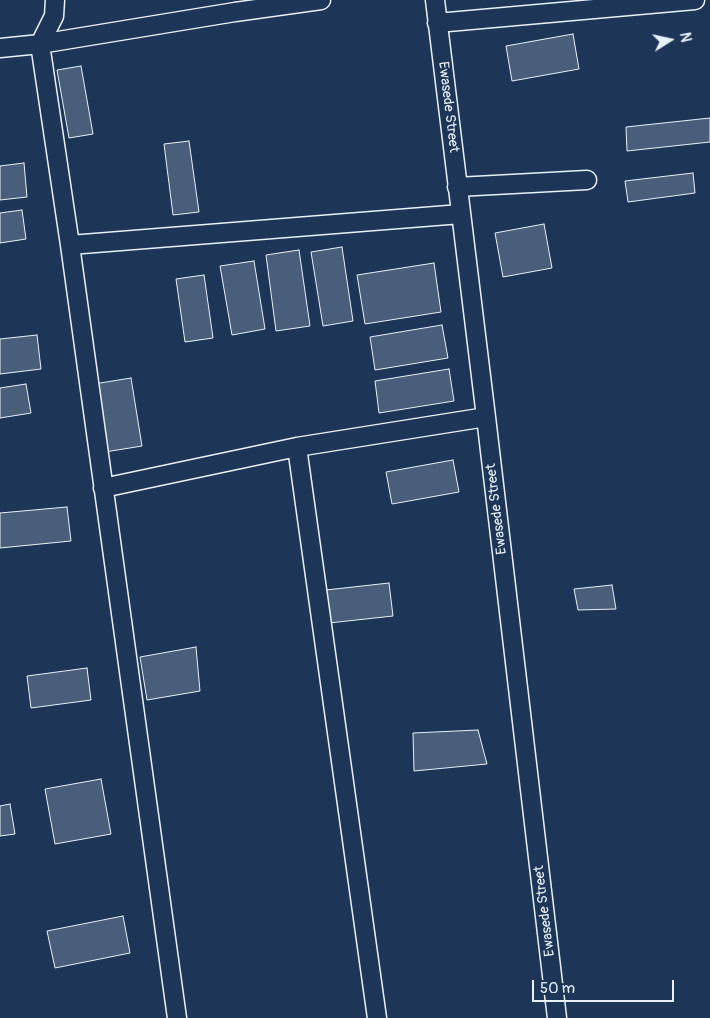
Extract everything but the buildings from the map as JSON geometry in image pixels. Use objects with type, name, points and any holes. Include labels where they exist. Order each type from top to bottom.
[{"type":"street","points":[[54,0],[54,16],[40,44],[70,246],[177,1018]]},
{"type":"street","points":[[0,48],[40,44],[234,6],[321,0]]},
{"type":"street","name":"Ewasede Street","points":[[434,0],[486,417],[557,1018]]},
{"type":"street","points":[[437,23],[695,0]]},
{"type":"street","points":[[458,187],[587,180]]},
{"type":"street","points":[[70,246],[461,214]]},
{"type":"street","points":[[103,488],[297,447],[486,417]]},
{"type":"street","points":[[297,447],[377,1018]]}]
